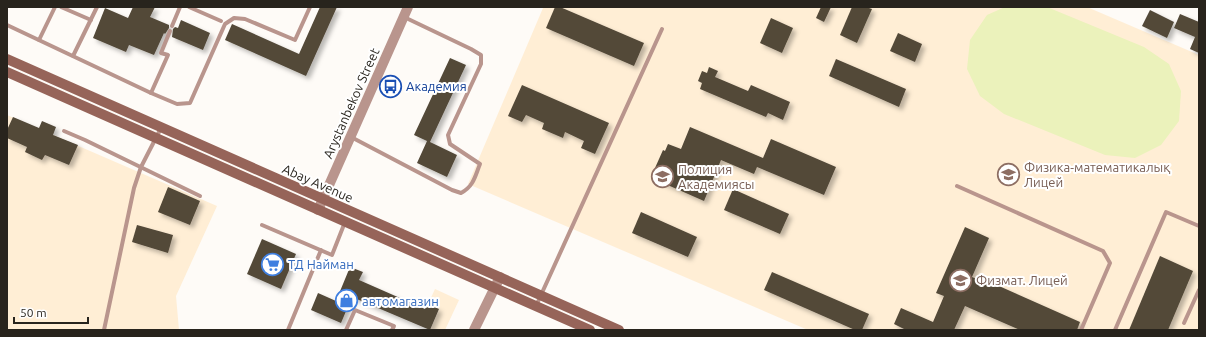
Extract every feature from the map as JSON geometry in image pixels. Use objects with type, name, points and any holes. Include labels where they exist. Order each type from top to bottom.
[{"type":"main road","name":"Abay Avenue","points":[[7,59],[619,330]]},
{"type":"main road","name":"Abay Avenue","points":[[7,72],[590,330]]},
{"type":"street","name":"Arystanbekov Street","points":[[318,210],[408,7]]},
{"type":"street","points":[[474,330],[500,277]]},
{"type":"lane","points":[[39,40],[55,7]]},
{"type":"lane","points":[[61,7],[91,20]]},
{"type":"lane","points":[[73,56],[97,7]]},
{"type":"lane","points":[[172,26],[180,7]]},
{"type":"lane","points":[[190,7],[221,21]]},
{"type":"lane","points":[[7,25],[177,104],[190,103],[225,24],[234,18],[245,19],[296,40],[310,7]]},
{"type":"lane","points":[[350,137],[452,190],[461,193],[471,186],[480,164],[450,144],[448,135],[481,64],[481,55],[403,17]]},
{"type":"lane","points":[[536,306],[662,29]]},
{"type":"lane","points":[[152,93],[168,56],[161,52],[170,31]]},
{"type":"lane","points":[[104,330],[134,188],[141,167],[161,127]]},
{"type":"lane","points":[[64,131],[200,196]]},
{"type":"lane","points":[[956,186],[1103,251],[1110,263],[1081,330]]},
{"type":"lane","points":[[1115,330],[1166,212],[1199,226]]},
{"type":"lane","points":[[262,226],[332,255],[345,222]]},
{"type":"lane","points":[[288,330],[321,250]]},
{"type":"lane","points":[[1184,323],[1199,290]]},
{"type":"lane","points":[[346,330],[355,310],[394,326],[392,330]]},
{"type":"shaded area","points":[[541,7],[1087,7],[1199,55],[1199,330],[808,330],[468,184],[543,8]]},
{"type":"shaded area","points":[[7,115],[217,206],[176,296],[179,330],[7,330]]},
{"type":"shaded area","points":[[435,289],[459,300],[445,330],[430,330],[439,309],[428,304]]},
{"type":"green space","points":[[1005,7],[1047,7],[1144,47],[1169,64],[1181,91],[1179,121],[1161,145],[1135,158],[1105,155],[1004,114],[980,96],[967,69],[970,40],[987,15]]},
{"type":"building","points":[[133,7],[155,7],[150,17],[169,25],[169,28],[165,34],[164,33],[154,55],[129,45],[126,52],[93,38],[105,8],[128,18]]},
{"type":"building","points":[[320,7],[337,7],[306,76],[225,40],[232,24],[299,54]]},
{"type":"building","points":[[555,7],[560,7],[644,43],[634,66],[546,28]]},
{"type":"building","points":[[821,7],[831,7],[824,22],[816,18]]},
{"type":"building","points":[[852,7],[866,7],[872,9],[857,43],[840,35]]},
{"type":"building","points":[[1150,10],[1174,22],[1167,38],[1142,26]]},
{"type":"building","points":[[1180,14],[1199,22],[1199,53],[1190,49],[1195,37],[1174,28]]},
{"type":"building","points":[[771,18],[793,28],[782,53],[760,43]]},
{"type":"building","points":[[181,20],[210,33],[203,50],[172,37],[173,29],[175,27],[178,28]]},
{"type":"building","points":[[898,33],[922,44],[915,62],[890,51]]},
{"type":"building","points":[[450,58],[466,65],[430,142],[457,155],[447,177],[417,163],[427,141],[414,135]]},
{"type":"building","points":[[836,59],[906,89],[899,107],[829,76]]},
{"type":"building","points":[[709,67],[718,71],[715,77],[748,91],[751,85],[790,102],[783,120],[768,113],[766,117],[700,89],[702,83],[698,81],[702,71],[707,73]]},
{"type":"building","points":[[522,85],[609,123],[595,154],[581,148],[584,141],[565,132],[563,138],[542,129],[544,123],[526,115],[522,122],[508,116]]},
{"type":"building","points":[[13,117],[39,128],[42,121],[56,127],[53,135],[78,145],[69,165],[45,155],[42,160],[25,152],[27,147],[7,138],[7,130]]},
{"type":"building","points":[[690,127],[763,158],[771,139],[836,167],[824,195],[757,167],[754,174],[721,160],[704,201],[654,179],[658,169],[655,168],[663,150],[665,151],[668,144],[681,149]]},
{"type":"building","points":[[168,187],[200,201],[190,225],[158,212]]},
{"type":"building","points":[[733,189],[789,214],[780,234],[724,210]]},
{"type":"building","points":[[641,212],[697,237],[688,257],[632,233]]},
{"type":"building","points":[[137,225],[173,235],[168,253],[132,242]]},
{"type":"building","name":"Физмат. Лицей","points":[[965,227],[989,238],[972,277],[989,284],[990,282],[1080,322],[1077,330],[1020,330],[965,306],[954,330],[906,330],[894,324],[901,308],[933,322],[944,296],[936,293]]},
{"type":"building","name":"ТД Найман","points":[[262,239],[296,254],[281,289],[247,274]]},
{"type":"building","points":[[1160,256],[1193,271],[1168,330],[1129,330]]},
{"type":"building","points":[[350,267],[363,272],[359,280],[425,309],[428,304],[439,309],[430,330],[352,297],[341,323],[311,310],[318,293],[336,301]]},
{"type":"building","points":[[772,272],[869,314],[862,330],[855,330],[764,290]]},
{"type":"place","name":"Академия","points":[[391,86]]},
{"type":"place","name":"Физика-математикалық Лицей","points":[[1009,174]]},
{"type":"place","name":"Полиция Академиясы","points":[[663,176]]},
{"type":"place","name":"ТД Найман","points":[[272,264]]},
{"type":"place","name":"Физмат. Лицей","points":[[960,280]]},
{"type":"place","name":"автомагазин","points":[[347,301]]}]
